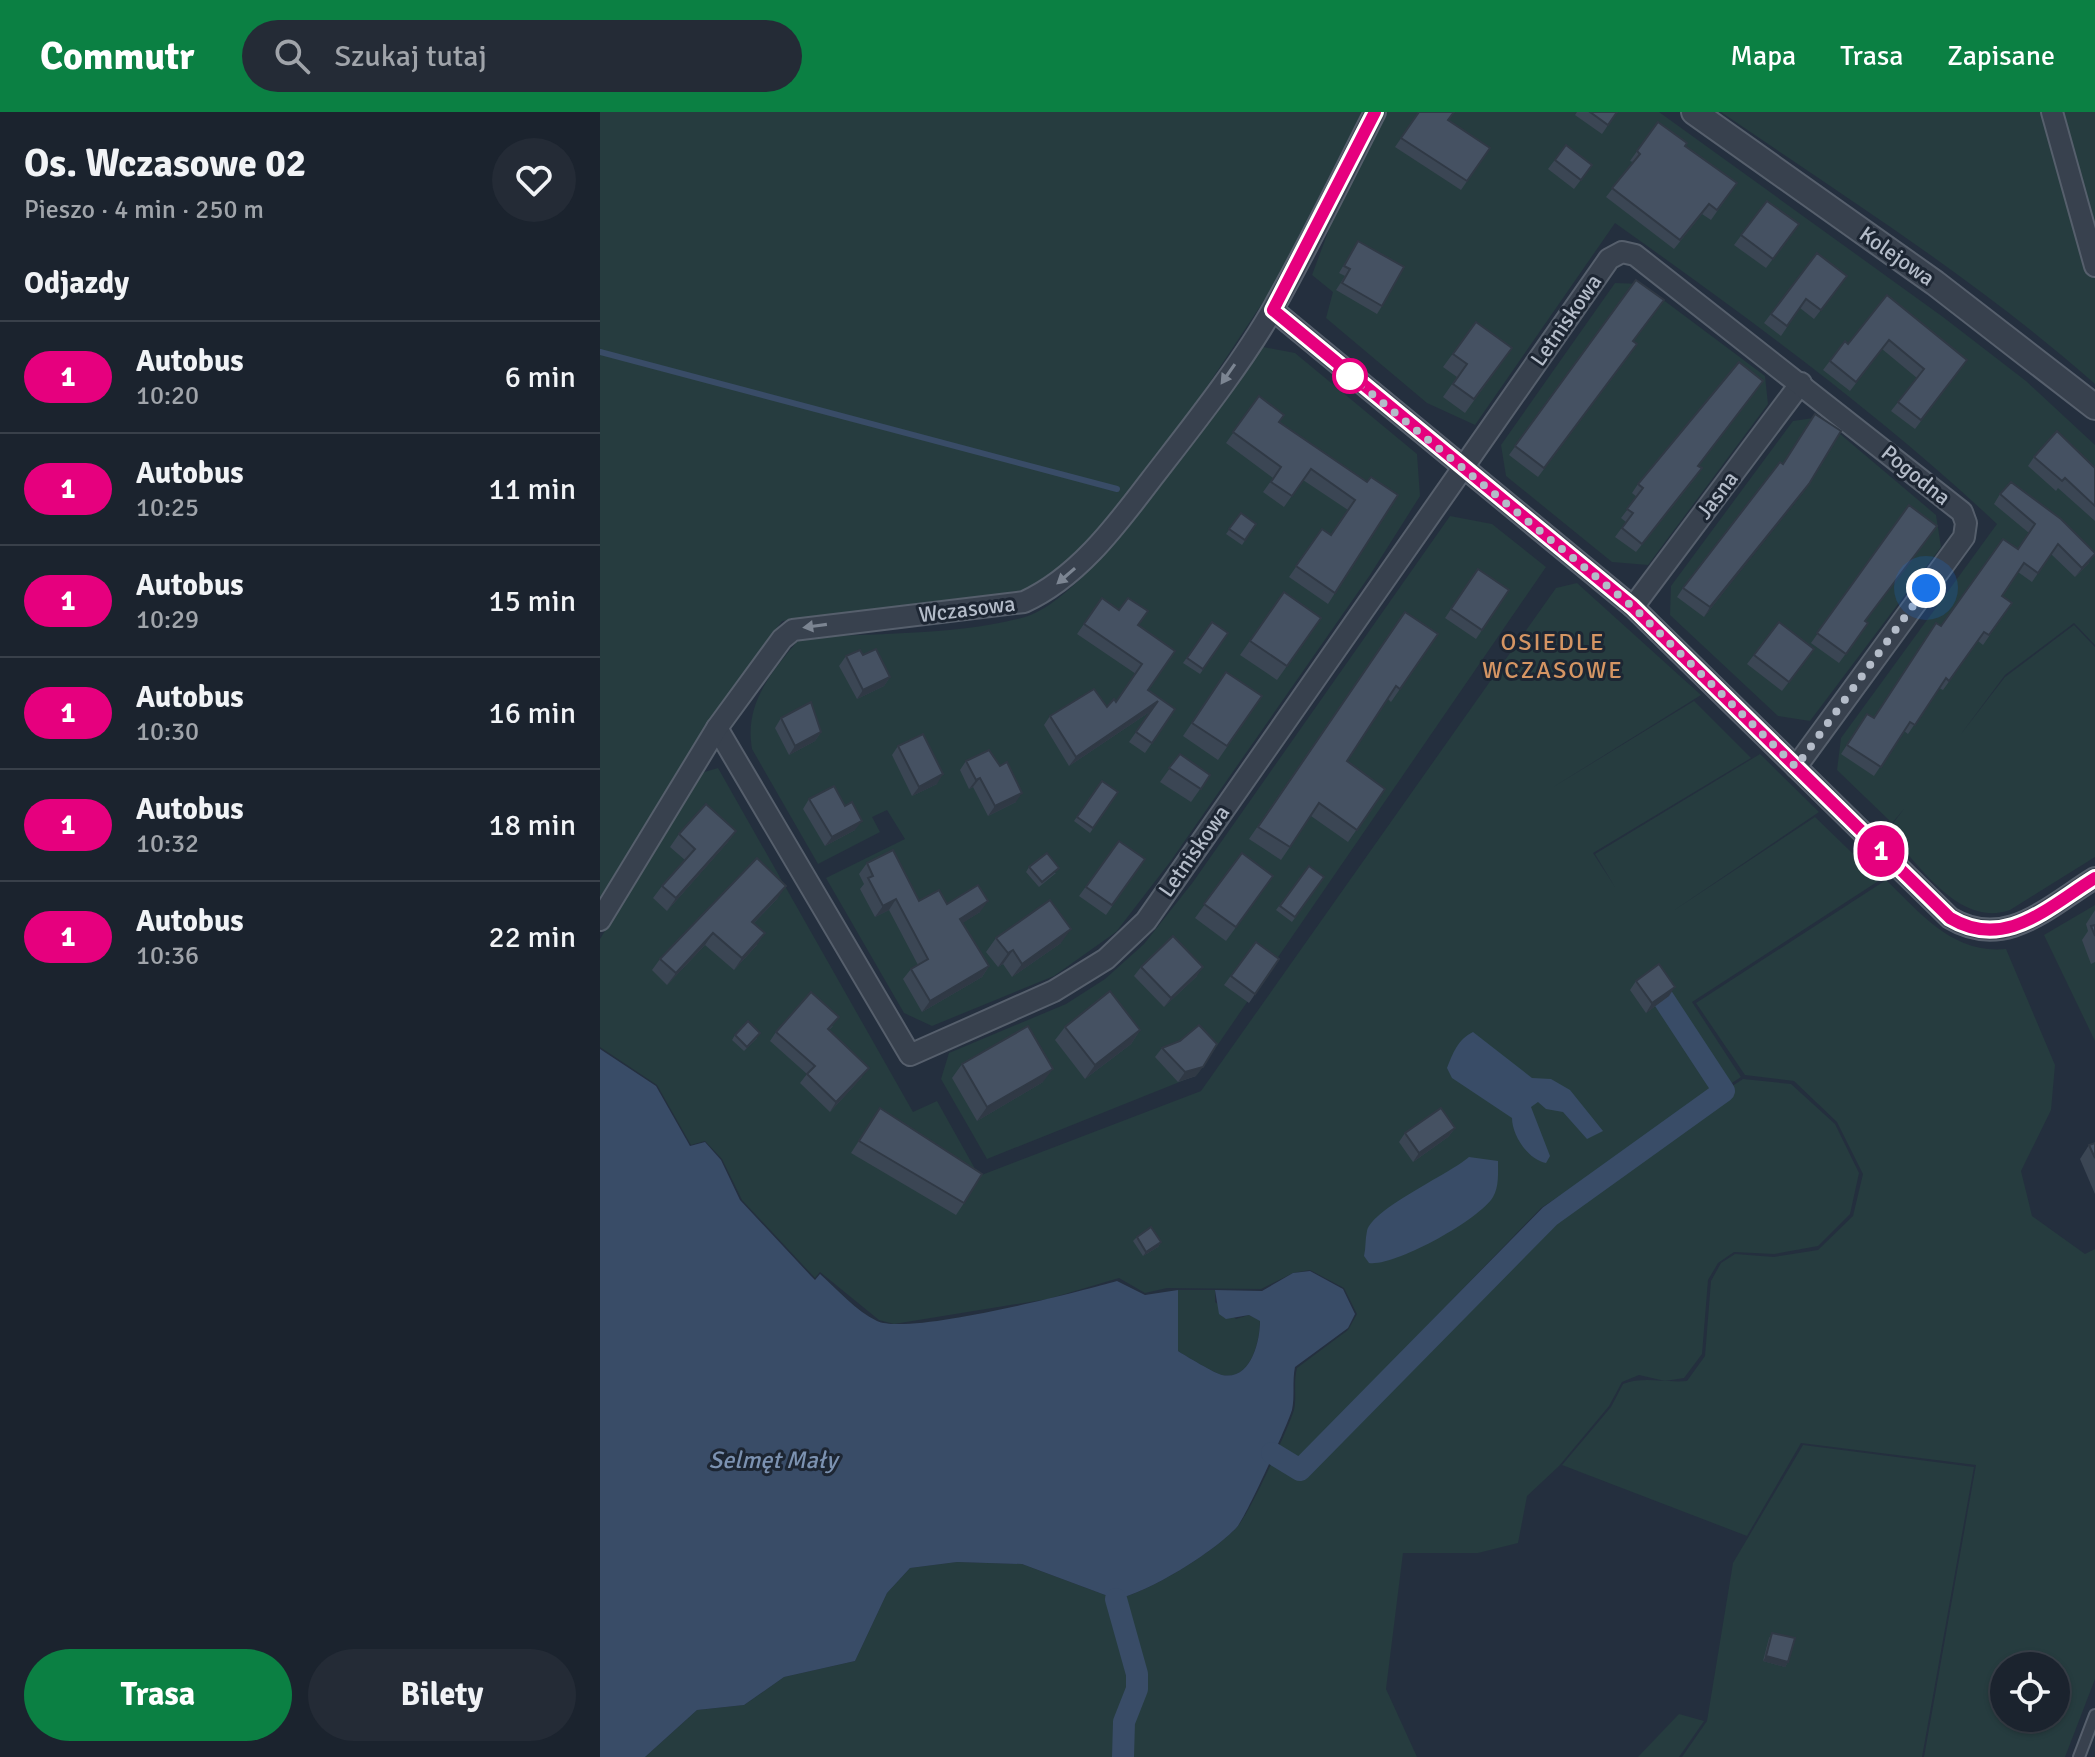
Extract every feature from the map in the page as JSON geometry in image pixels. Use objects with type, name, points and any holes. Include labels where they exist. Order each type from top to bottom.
[{"type":"street","name":"Wczasowa","points":[[600,920],[717,728],[782,639],[793,630],[1004,606],[1024,602],[1055,586],[1131,506],[1273,310],[1375,112]]},
{"type":"street","name":"Kolejowa","points":[[1694,112],[1946,291],[2095,407]]},
{"type":"street","points":[[2052,112],[2095,266]]},
{"type":"street","name":"Pogodna","points":[[1622,252],[1635,255],[1801,383],[1962,512],[1966,523],[1964,537],[1796,767]]},
{"type":"street","name":"Letniskowa","points":[[717,728],[910,1055],[1054,991],[1106,959],[1146,921],[1609,259],[1622,252]]},
{"type":"street","points":[[1273,310],[1633,607],[1939,908],[1963,926],[1979,932],[2012,928],[2095,878]]},
{"type":"street","name":"Jasna","points":[[1633,607],[1801,383]]},
{"type":"lane","points":[[2079,1757],[2095,1715]]},
{"type":"green space","points":[[600,112],[1362,112],[1271,290],[1171,441],[1107,519],[1061,568],[1026,590],[782,621],[710,719],[600,902]]},
{"type":"green space","points":[[1387,112],[1659,112],[1943,317],[2026,381],[2095,445],[2095,645],[2074,623],[2005,675],[1961,734],[2005,677],[2074,625],[2095,647],[2095,857],[2010,910],[1991,913],[1974,910],[1941,890],[1887,831],[1904,809],[1892,823],[1837,770],[1841,738],[1997,524],[1859,405],[1763,330],[1615,223],[1475,425],[1427,403],[1326,318],[1333,292],[1312,275],[1334,216]]},
{"type":"green space","points":[[1721,112],[2095,112],[2095,384],[1960,276]]},
{"type":"green space","points":[[1615,283],[1642,284],[1765,376],[1768,404],[1648,565],[1612,562],[1506,476],[1501,445]]},
{"type":"green space","points":[[1258,346],[1295,353],[1417,454],[1420,496],[1370,575],[1170,862],[1116,932],[1054,976],[932,1026],[904,1013],[826,878],[905,839],[887,810],[872,817],[880,832],[818,864],[752,749],[752,717],[762,689],[800,638],[971,628],[1025,617],[1053,602],[1084,575],[1150,498]]},
{"type":"green space","points":[[1820,417],[1936,515],[1941,547],[1810,721],[1778,716],[1670,615],[1671,586],[1793,421]]},
{"type":"green space","points":[[1450,516],[1492,524],[1546,567],[1197,1075],[987,1159],[941,1079],[949,1053],[1066,1004],[1105,979],[1144,944],[1193,882]]},
{"type":"green space","points":[[1577,583],[1701,695],[1550,789],[1694,701],[1751,758],[1593,853],[1615,887],[1595,854],[1760,754],[1819,812],[1673,911],[1815,817],[1880,880],[1692,1002],[1741,1077],[1541,1208],[1363,1392],[1542,1210],[1743,1079],[1791,1084],[1835,1124],[1859,1173],[1850,1214],[1818,1246],[1774,1254],[1734,1252],[1718,1263],[1708,1280],[1702,1354],[1684,1378],[1665,1381],[1639,1375],[1622,1382],[1609,1406],[1559,1466],[1527,1496],[1518,1543],[1478,1553],[1403,1553],[1386,1689],[1417,1757],[645,1757],[697,1710],[744,1705],[784,1677],[855,1661],[887,1593],[910,1568],[957,1562],[1022,1564],[1116,1599],[1145,1589],[1180,1570],[1227,1537],[1243,1519],[1294,1410],[1297,1368],[1348,1330],[1357,1314],[1344,1288],[1310,1270],[1293,1273],[1261,1289],[1167,1288],[1145,1293],[1119,1278],[1048,1299],[894,1324],[879,1320],[820,1272],[815,1278],[742,1200],[722,1159],[705,1141],[691,1145],[657,1085],[600,1047],[600,939],[701,773],[718,768],[913,1112],[937,1101],[979,1176],[1201,1091],[1556,588]]},
{"type":"green space","points":[[1886,880],[1925,918],[1954,938],[1987,949],[2006,949],[2055,1065],[2051,1110],[2021,1171],[2032,1216],[2085,1254],[2095,1249],[2095,1679],[2065,1757],[1924,1757],[1976,1465],[1801,1443],[1747,1536],[1562,1465],[1611,1407],[1623,1384],[1646,1380],[1687,1381],[1705,1356],[1711,1281],[1721,1263],[1735,1254],[1774,1257],[1818,1250],[1853,1216],[1863,1174],[1837,1122],[1794,1081],[1745,1075],[1696,1003]]},
{"type":"green space","points":[[2095,905],[2095,1041],[2044,935]]},
{"type":"green space","points":[[1178,1290],[1215,1290],[1215,1302],[1236,1319],[1249,1315],[1260,1320],[1256,1348],[1247,1366],[1240,1372],[1222,1375],[1178,1351]]},
{"type":"green space","points":[[1803,1445],[1974,1467],[1922,1757],[1682,1757],[1707,1721],[1733,1563]]},
{"type":"green space","points":[[1679,1714],[1704,1721],[1679,1757],[1638,1757]]},
{"type":"water","points":[[1473,1032],[1532,1078],[1551,1079],[1570,1090],[1603,1131],[1587,1139],[1563,1112],[1546,1109],[1538,1102],[1531,1107],[1550,1156],[1546,1163],[1533,1157],[1518,1139],[1512,1118],[1452,1078],[1447,1068],[1460,1043]]},
{"type":"water","name":"Selmęt Mały","points":[[600,1049],[656,1086],[690,1146],[705,1142],[721,1160],[740,1200],[815,1280],[820,1274],[854,1306],[877,1321],[923,1323],[957,1318],[1117,1281],[1145,1295],[1178,1290],[1178,1351],[1219,1374],[1232,1375],[1240,1372],[1252,1358],[1260,1321],[1249,1315],[1226,1319],[1219,1314],[1215,1290],[1262,1291],[1293,1273],[1310,1271],[1343,1289],[1355,1314],[1348,1328],[1295,1367],[1292,1410],[1266,1471],[1237,1527],[1180,1570],[1145,1589],[1116,1599],[1022,1564],[957,1562],[910,1568],[887,1593],[855,1661],[784,1677],[744,1705],[697,1710],[645,1757],[600,1757]]},
{"type":"water","points":[[1469,1157],[1498,1161],[1496,1189],[1485,1207],[1416,1250],[1397,1258],[1369,1263],[1364,1256],[1367,1231],[1372,1222],[1396,1202]]},
{"type":"building","points":[[1419,112],[1454,112],[1448,120],[1490,148],[1467,181],[1401,138]]},
{"type":"building","points":[[1590,112],[1617,112],[1608,125]]},
{"type":"building","points":[[1658,122],[1687,143],[1685,146],[1737,183],[1717,210],[1709,204],[1680,240],[1612,188],[1640,154],[1637,151]]},
{"type":"building","points":[[1566,145],[1592,165],[1581,180],[1555,160]]},
{"type":"building","points":[[1767,201],[1799,224],[1773,259],[1741,235]]},
{"type":"building","points":[[1358,241],[1404,267],[1382,306],[1342,283],[1350,269],[1344,266]]},
{"type":"building","points":[[1817,253],[1847,276],[1821,310],[1806,299],[1787,326],[1771,314]]},
{"type":"building","points":[[1636,280],[1664,300],[1633,341],[1637,344],[1544,468],[1515,446]]},
{"type":"building","points":[[1887,295],[1967,360],[1921,420],[1898,402],[1924,369],[1889,340],[1856,382],[1830,361],[1845,341],[1848,344]]},
{"type":"building","points":[[1476,322],[1512,348],[1474,399],[1453,384],[1467,364],[1453,354]]},
{"type":"building","points":[[1739,362],[1763,381],[1698,466],[1702,468],[1642,544],[1622,528],[1633,513],[1627,509],[1643,488],[1638,484]]},
{"type":"building","points":[[1259,396],[1284,415],[1279,422],[1367,482],[1371,477],[1398,495],[1335,593],[1296,566],[1322,529],[1331,535],[1355,500],[1311,469],[1292,496],[1271,482],[1281,467],[1233,432]]},
{"type":"building","points":[[1815,414],[1841,431],[1809,484],[1710,607],[1683,588],[1780,462],[1783,464]]},
{"type":"building","points":[[2057,431],[2095,468],[2095,506],[2065,478],[2062,481],[2034,457]]},
{"type":"building","points":[[2011,482],[2061,519],[2095,554],[2082,568],[2058,544],[2038,573],[2024,563],[2002,596],[2012,603],[1989,635],[1984,632],[1949,681],[1946,678],[1915,725],[1910,722],[1881,767],[1847,745],[1867,714],[1874,718],[1936,623],[1941,626],[2003,539],[2018,549],[2035,524],[2000,494]]},
{"type":"building","points":[[1909,505],[1937,526],[1865,621],[1868,623],[1846,654],[1817,633]]},
{"type":"building","points":[[1241,513],[1256,524],[1245,540],[1229,529]]},
{"type":"building","points":[[1478,569],[1509,590],[1482,630],[1451,609]]},
{"type":"building","points":[[1284,592],[1321,618],[1287,666],[1250,641]]},
{"type":"building","points":[[1102,598],[1119,610],[1128,598],[1148,611],[1138,625],[1175,651],[1148,690],[1175,709],[1152,743],[1136,732],[1158,701],[1076,757],[1050,716],[1094,689],[1107,707],[1114,699],[1116,702],[1142,664],[1084,624]]},
{"type":"building","points":[[1405,612],[1438,634],[1400,689],[1396,686],[1347,761],[1385,789],[1357,830],[1319,803],[1290,847],[1258,827]]},
{"type":"building","points":[[1212,622],[1228,633],[1203,669],[1187,658]]},
{"type":"building","points":[[1779,622],[1814,649],[1789,682],[1754,655]]},
{"type":"building","points":[[876,649],[890,677],[863,690],[846,656],[860,650],[863,655]]},
{"type":"building","points":[[1226,672],[1262,696],[1227,746],[1192,723]]},
{"type":"building","points":[[811,702],[821,732],[795,746],[781,718]]},
{"type":"building","points":[[923,734],[943,774],[919,787],[898,746]]},
{"type":"building","points":[[989,750],[1000,766],[1007,762],[1022,793],[995,806],[980,778],[976,780],[966,761]]},
{"type":"building","points":[[1180,754],[1210,775],[1201,789],[1169,768]]},
{"type":"building","points":[[1102,781],[1118,792],[1093,828],[1077,817]]},
{"type":"building","points":[[834,786],[845,806],[852,802],[862,821],[832,837],[809,799]]},
{"type":"building","points":[[706,804],[736,831],[676,898],[662,886],[695,849],[679,834]]},
{"type":"building","points":[[1119,841],[1145,859],[1112,905],[1086,887]]},
{"type":"building","points":[[893,850],[919,901],[939,890],[947,904],[978,885],[988,901],[960,919],[989,966],[930,1001],[911,969],[928,959],[896,899],[883,906],[868,878],[873,876],[867,863]]},
{"type":"building","points":[[1047,853],[1059,868],[1042,882],[1029,867]]},
{"type":"building","points":[[1242,853],[1273,876],[1236,927],[1204,904]]},
{"type":"building","points":[[757,858],[786,886],[752,922],[765,933],[742,958],[713,933],[676,973],[660,959]]},
{"type":"building","points":[[1309,866],[1324,877],[1295,917],[1280,906]]},
{"type":"building","points":[[1050,900],[1071,929],[1022,964],[1013,950],[1008,953],[996,938]]},
{"type":"building","points":[[1173,936],[1203,967],[1171,998],[1141,967]]},
{"type":"building","points":[[1256,942],[1279,959],[1255,994],[1231,976]]},
{"type":"building","points":[[1659,964],[1675,987],[1652,1003],[1636,981]]},
{"type":"building","points":[[1110,991],[1140,1030],[1095,1065],[1065,1027]]},
{"type":"building","points":[[811,992],[839,1017],[828,1029],[869,1068],[836,1102],[807,1074],[815,1066],[776,1032]]},
{"type":"building","points":[[748,1021],[760,1033],[747,1047],[735,1035]]},
{"type":"building","points":[[1199,1025],[1217,1044],[1203,1067],[1185,1072],[1162,1048],[1180,1041]]},
{"type":"building","points":[[1028,1026],[1053,1069],[987,1107],[962,1064]]},
{"type":"building","points":[[880,1108],[982,1174],[964,1203],[859,1141]]},
{"type":"building","points":[[1441,1108],[1455,1128],[1419,1153],[1405,1133]]},
{"type":"building","points":[[2095,1143],[2095,1158],[2089,1145]]},
{"type":"building","points":[[1151,1227],[1161,1242],[1146,1252],[1137,1237]]},
{"type":"building","points":[[1772,1633],[1795,1638],[1788,1662],[1766,1656]]},
{"type":"waterway","points":[[600,352],[1117,489]]},
{"type":"waterway","points":[[1272,1453],[1300,1470],[1550,1216],[1724,1091],[1657,989]]},
{"type":"waterway","points":[[1116,1599],[1137,1674],[1137,1689],[1124,1722],[1123,1757]]},
{"type":"bus line","name":"1","points":[[1375,112],[1273,310],[1633,607],[1950,918],[1979,932],[2012,928],[2095,878]]},
{"type":"district","name":"OSIEDLE WCZASOWE","points":[[1553,656]]},
{"type":"route","points":[[1350,376],[1633,607],[1796,767],[1926,588]]}]
